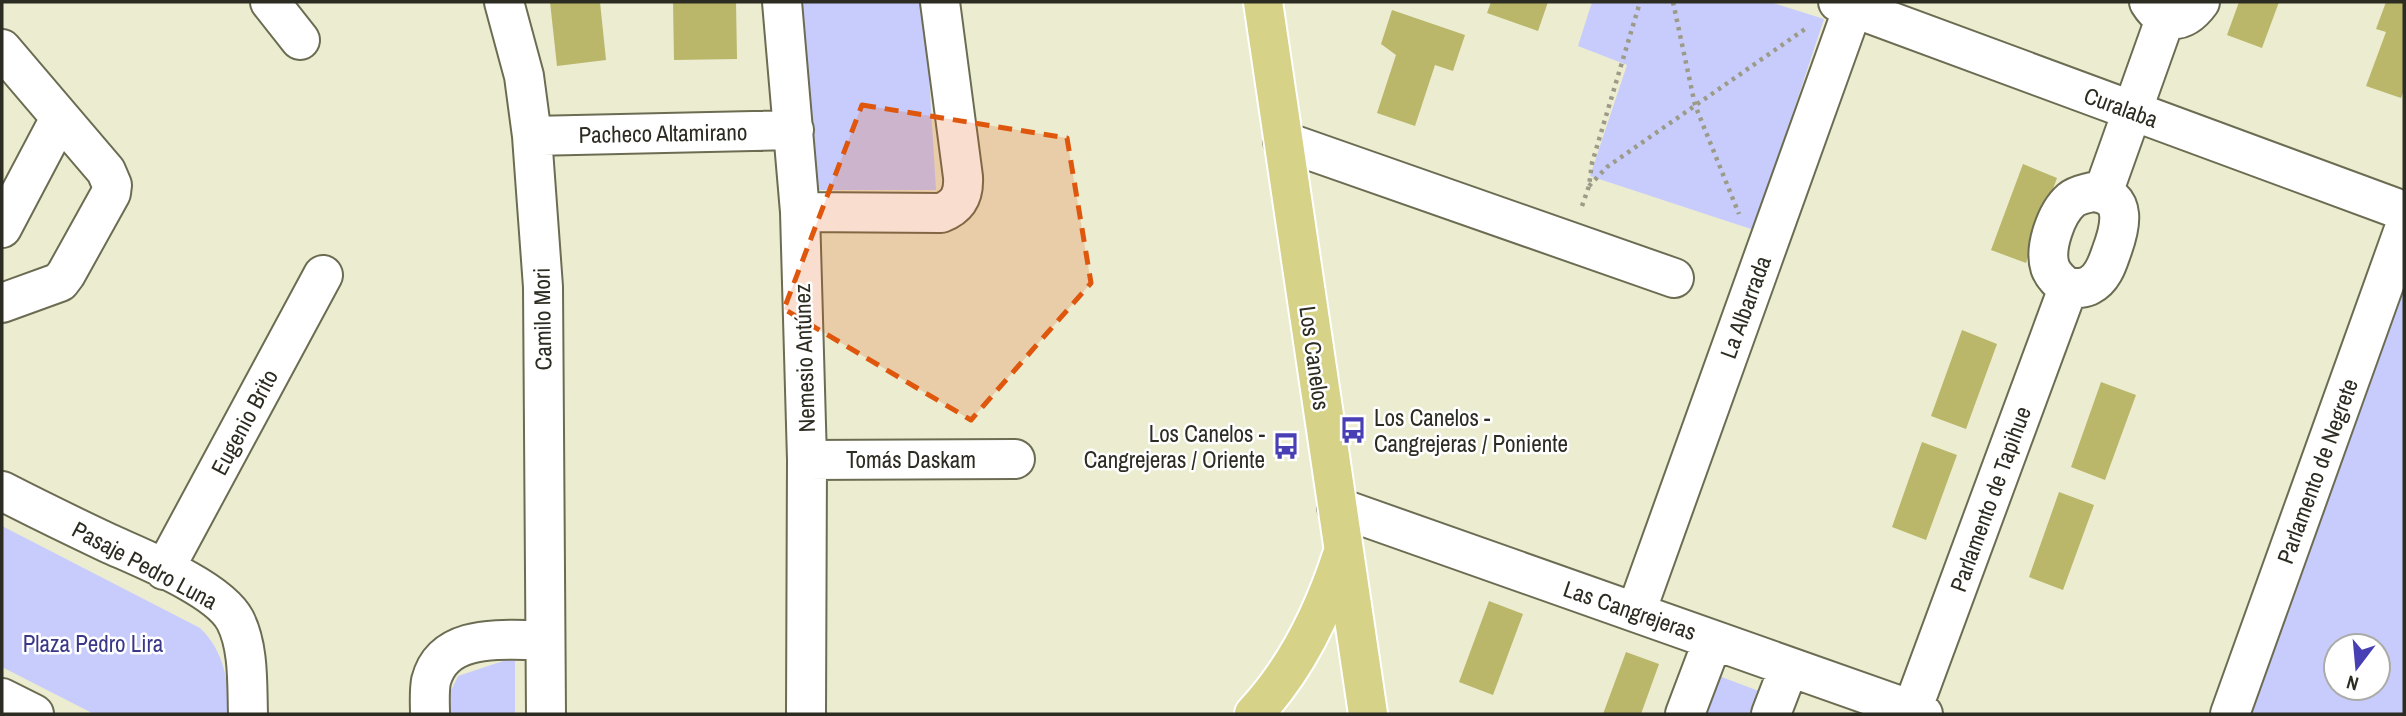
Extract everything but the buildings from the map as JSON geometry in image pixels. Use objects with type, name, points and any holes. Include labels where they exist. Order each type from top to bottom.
[{"type":"main road","name":"Los Canelos","points":[[1263,2],[1368,714]]},
{"type":"main road","points":[[1254,714],[1289,669],[1311,631],[1330,592],[1344,550]]},
{"type":"street","points":[[270,2],[299,40]]},
{"type":"street","name":"Camilo Mori","points":[[504,2],[524,76],[532,136],[542,286],[546,714]]},
{"type":"street","name":"Nemesio Antúnez","points":[[782,2],[800,212],[807,460],[807,714]]},
{"type":"street","points":[[800,212],[942,213],[961,198],[963,177],[940,2]]},
{"type":"street","points":[[2103,193],[2132,111],[2157,10],[2186,16],[2200,2]]},
{"type":"street","name":"Curalaba","points":[[1849,4],[2404,211]]},
{"type":"street","name":"La Albarrada","points":[[1636,612],[1760,266],[1849,4]]},
{"type":"street","points":[[2,49],[106,171],[111,185],[108,200],[60,282],[2,303]]},
{"type":"street","points":[[2,228],[60,118]]},
{"type":"street","name":"Pacheco Altamirano","points":[[532,136],[794,130]]},
{"type":"street","points":[[1283,141],[1674,278]]},
{"type":"street","points":[[2103,193],[2117,206],[2120,217],[2120,230],[2106,267],[2100,277],[2090,285],[2067,288],[2057,280],[2050,269],[2048,256],[2058,221],[2071,200],[2081,194],[2103,193]]},
{"type":"street","name":"Parlamento de Negrete","points":[[2230,714],[2404,229]]},
{"type":"street","name":"Eugenio Brito","points":[[164,570],[323,275]]},
{"type":"street","name":"Parlamento de Tapihue","points":[[1918,712],[2067,288]]},
{"type":"street","name":"Tomás Daskam","points":[[807,460],[1015,459]]},
{"type":"street","name":"Pasaje Pedro Luna","points":[[2,491],[164,570],[223,604],[234,618],[241,634],[248,714]]},
{"type":"street","name":"Las Cangrejeras","points":[[1337,507],[1918,712]]},
{"type":"street","points":[[1685,714],[1713,639]]},
{"type":"street","points":[[430,714],[431,683],[443,658],[452,650],[474,642],[545,640]]},
{"type":"street","points":[[1771,714],[1788,667]]},
{"type":"street","points":[[2,698],[34,714]]},
{"type":"path","points":[[1571,242],[1640,2]]},
{"type":"path","points":[[1673,2],[1695,105],[1760,266]]},
{"type":"path","points":[[1589,186],[1606,167],[1806,29],[1849,4]]},
{"type":"highlighted area","points":[[862,105],[1067,138],[1091,283],[971,420],[784,309]]},
{"type":"green space","points":[[804,2],[919,2],[925,10],[936,190],[817,190],[800,10]]},
{"type":"green space","points":[[1592,2],[1770,2],[1824,19],[1754,230],[1590,176],[1627,65],[1578,46]]},
{"type":"green space","points":[[2404,266],[2404,714],[2242,714]]},
{"type":"green space","name":"Plaza Pedro Lira","points":[[2,526],[200,628],[215,647],[224,668],[230,714],[94,714],[2,667]]},
{"type":"green space","points":[[515,657],[515,714],[450,714],[449,695],[458,676]]},
{"type":"green space","points":[[1711,673],[1764,693],[1757,714],[1695,714]]},
{"type":"place","name":"Los Canelos - Cangrejeras / Poniente","points":[[1353,430]]},
{"type":"place","name":"Los Canelos - Cangrejeras / Oriente","points":[[1286,446]]}]
